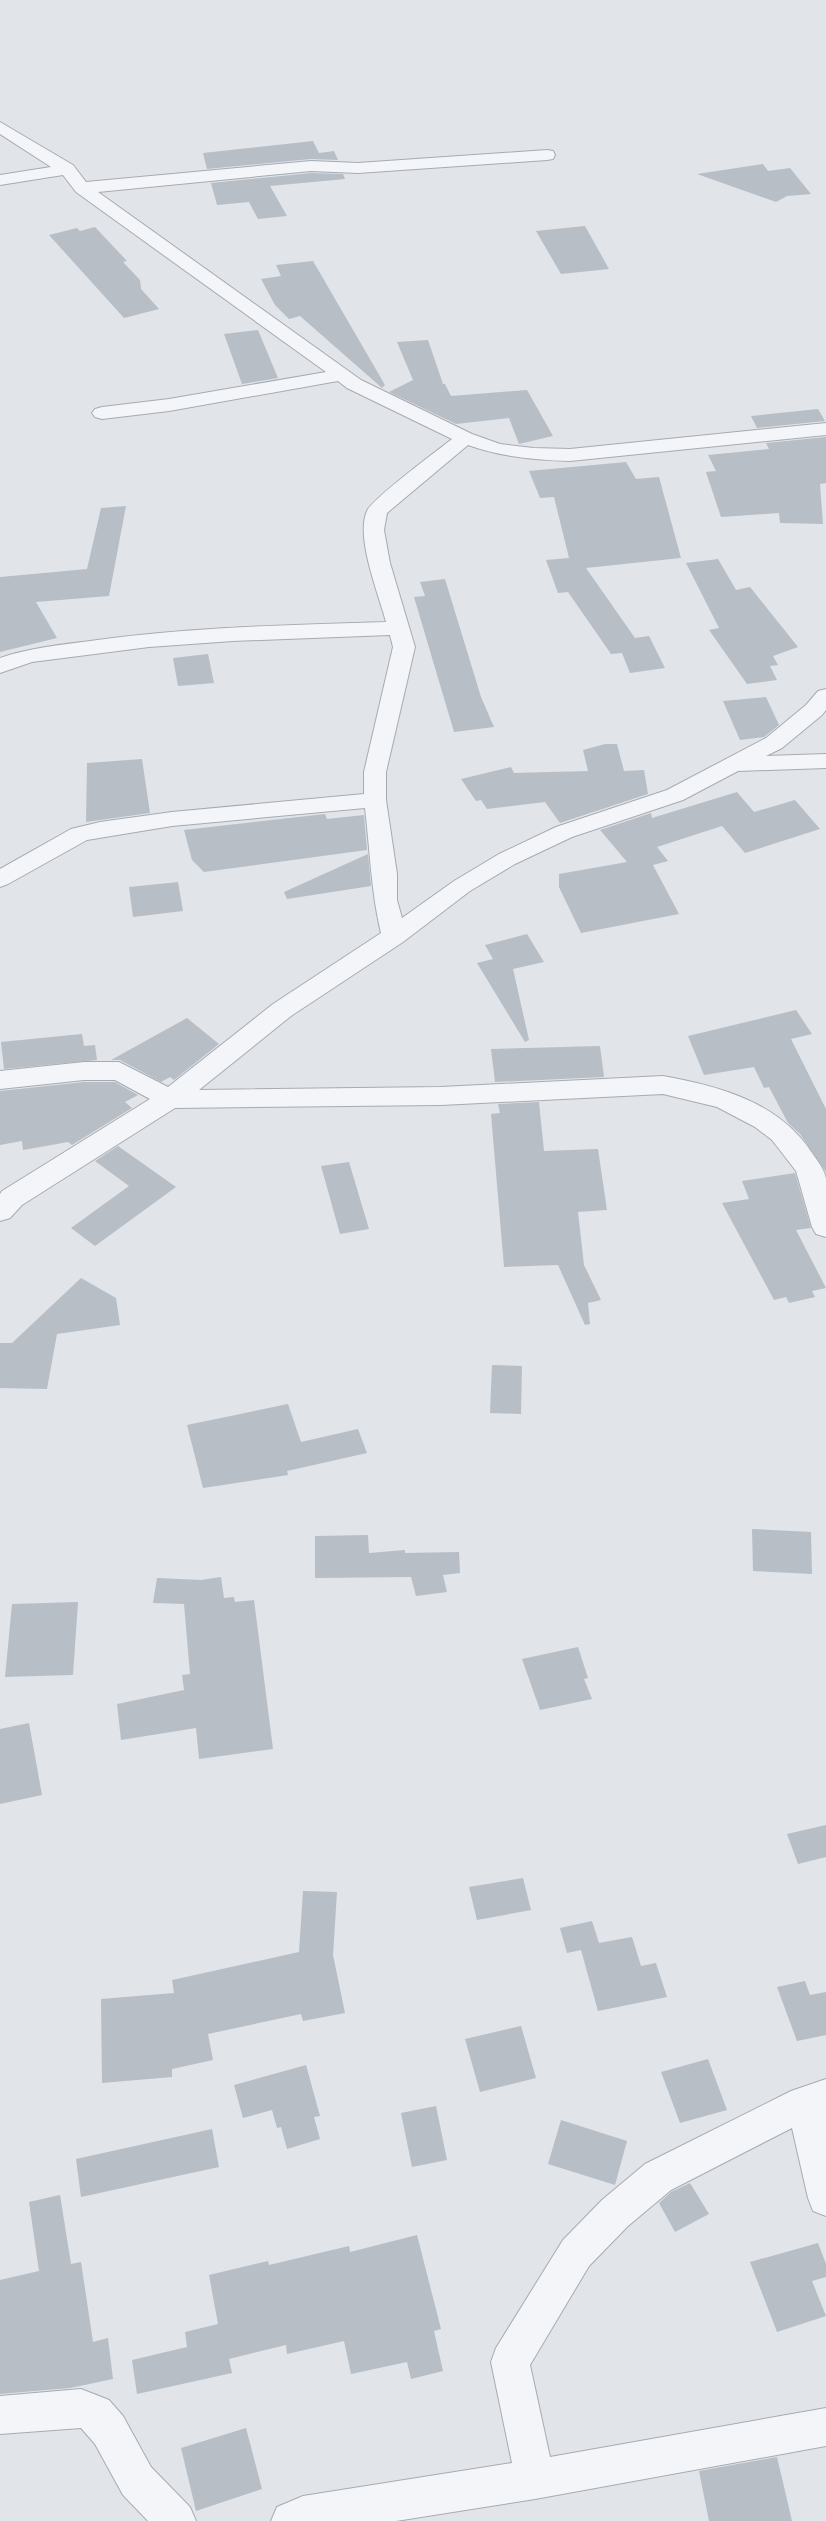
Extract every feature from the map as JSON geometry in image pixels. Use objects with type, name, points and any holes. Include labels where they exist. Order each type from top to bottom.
[{"type":"street","points":[[0,127],[67,170],[82,188],[354,384],[465,438],[497,449],[534,454],[570,454],[826,429]]},
{"type":"street","points":[[82,188],[311,166],[358,168],[547,155]]},
{"type":"street","points":[[0,180],[67,170]]},
{"type":"street","points":[[102,413],[169,405],[324,379],[340,374]]},
{"type":"street","points":[[394,936],[385,900],[385,874],[375,800],[375,772],[404,647],[380,563],[374,530],[377,511],[465,438]]},
{"type":"street","points":[[0,666],[5,663],[69,650],[148,641],[229,635],[400,628]]},
{"type":"street","points":[[0,1211],[12,1198],[170,1099],[282,1010],[394,936],[462,886],[507,859],[564,832],[675,795],[774,743],[814,710],[826,696]]},
{"type":"street","points":[[732,764],[826,761]]},
{"type":"street","points":[[0,879],[79,834],[100,829],[375,800]]},
{"type":"street","points":[[0,1080],[119,1071],[170,1099],[441,1096],[663,1085],[696,1090],[743,1107],[768,1121],[790,1142],[808,1169],[826,1227]]},
{"type":"street","points":[[535,2479],[510,2362],[576,2253],[615,2212],[658,2177],[815,2100],[826,2198]]},
{"type":"street","points":[[0,2415],[81,2408],[95,2414],[109,2430],[137,2481],[176,2521]]},
{"type":"street","points":[[291,2521],[303,2516],[535,2479],[826,2427]]},
{"type":"building","points":[[313,141],[319,153],[334,151],[338,160],[311,159],[207,169],[203,153]]},
{"type":"building","points":[[763,164],[768,171],[790,168],[811,194],[787,196],[776,202],[697,174]]},
{"type":"building","points":[[311,173],[343,174],[345,179],[270,186],[287,216],[258,219],[249,202],[217,205],[211,183]]},
{"type":"building","points":[[585,226],[609,269],[561,274],[536,231]]},
{"type":"building","points":[[95,227],[127,261],[123,262],[140,280],[141,289],[159,309],[124,318],[49,235],[77,228],[80,231]]},
{"type":"building","points":[[313,261],[385,385],[382,388],[300,316],[289,319],[275,305],[261,279],[281,276],[276,265]]},
{"type":"building","points":[[258,330],[278,378],[242,384],[224,334]]},
{"type":"building","points":[[428,340],[443,384],[445,384],[451,396],[527,390],[553,436],[519,444],[509,418],[456,424],[389,392],[413,380],[397,342]]},
{"type":"building","points":[[818,409],[825,421],[757,428],[751,416]]},
{"type":"building","points":[[826,437],[826,483],[820,484],[823,524],[780,523],[779,513],[721,517],[706,472],[716,471],[708,455],[769,449],[766,443]]},
{"type":"building","points":[[626,462],[636,479],[659,477],[681,558],[586,568],[635,638],[649,636],[665,668],[630,673],[622,653],[611,654],[568,592],[558,593],[546,560],[569,558],[554,497],[540,498],[529,471]]},
{"type":"building","points":[[126,506],[109,596],[36,602],[57,638],[0,652],[0,577],[87,569],[101,508]]},
{"type":"building","points":[[718,559],[736,590],[750,587],[798,647],[773,656],[778,665],[770,666],[777,680],[747,684],[709,630],[719,628],[686,563]]},
{"type":"building","points":[[445,579],[481,697],[494,727],[454,732],[414,597],[425,596],[420,582]]},
{"type":"building","points":[[208,654],[214,683],[178,686],[173,658]]},
{"type":"building","points":[[766,697],[779,725],[764,737],[740,740],[723,701]]},
{"type":"building","points":[[605,744],[617,744],[624,771],[644,770],[648,794],[560,823],[545,802],[487,809],[481,800],[476,801],[461,779],[511,767],[514,773],[588,771],[583,750]]},
{"type":"building","points":[[142,759],[150,813],[86,822],[87,763]]},
{"type":"building","points":[[737,792],[754,812],[795,800],[820,829],[745,853],[722,826],[657,847],[668,861],[653,865],[679,914],[581,933],[559,887],[559,874],[627,862],[600,830],[651,813],[652,818]]},
{"type":"building","points":[[325,814],[327,819],[364,815],[367,850],[204,872],[192,860],[184,830]]},
{"type":"building","points":[[368,854],[371,886],[287,899],[284,892]]},
{"type":"building","points":[[178,882],[183,911],[133,917],[129,887]]},
{"type":"building","points":[[527,934],[544,962],[513,969],[529,1040],[525,1042],[477,963],[493,959],[485,945]]},
{"type":"building","points":[[796,1010],[812,1034],[791,1039],[826,1109],[826,1172],[800,1134],[788,1123],[769,1087],[764,1088],[754,1067],[704,1075],[688,1036]]},
{"type":"building","points":[[187,1018],[219,1044],[174,1080],[170,1077],[161,1082],[120,1060],[111,1060]]},
{"type":"building","points":[[82,1034],[84,1046],[95,1045],[97,1060],[4,1069],[1,1042]]},
{"type":"building","points":[[600,1046],[604,1077],[495,1082],[491,1049]]},
{"type":"building","points":[[84,1082],[115,1082],[138,1095],[125,1102],[132,1108],[72,1145],[68,1142],[23,1150],[22,1141],[0,1145],[0,1091]]},
{"type":"building","points":[[539,1102],[544,1151],[598,1149],[607,1210],[578,1212],[584,1265],[601,1300],[588,1303],[590,1324],[585,1325],[558,1265],[504,1267],[491,1114],[500,1113],[498,1104]]},
{"type":"building","points":[[118,1146],[176,1187],[95,1246],[71,1228],[129,1186],[95,1161]]},
{"type":"building","points":[[349,1162],[369,1229],[340,1234],[321,1166]]},
{"type":"building","points":[[795,1173],[811,1228],[796,1230],[826,1288],[812,1291],[815,1297],[789,1303],[786,1297],[774,1300],[722,1203],[749,1199],[742,1181]]},
{"type":"building","points":[[81,1278],[116,1298],[120,1325],[57,1334],[47,1389],[0,1388],[0,1343],[12,1343]]},
{"type":"building","points":[[492,1365],[522,1366],[521,1414],[490,1413]]},
{"type":"building","points":[[288,1404],[301,1442],[358,1429],[367,1453],[287,1471],[288,1475],[203,1488],[187,1425]]},
{"type":"building","points":[[752,1529],[811,1532],[812,1574],[753,1571]]},
{"type":"building","points":[[368,1535],[369,1553],[405,1550],[405,1553],[459,1552],[460,1573],[443,1575],[447,1592],[416,1596],[411,1577],[315,1578],[315,1536]]},
{"type":"building","points":[[221,1577],[224,1598],[234,1597],[235,1602],[254,1600],[273,1749],[199,1759],[196,1728],[121,1740],[117,1704],[184,1690],[182,1675],[190,1674],[184,1604],[153,1603],[157,1578],[201,1580]]},
{"type":"building","points":[[78,1602],[73,1675],[5,1677],[12,1604]]},
{"type":"building","points":[[578,1647],[588,1678],[584,1679],[592,1699],[540,1710],[522,1659]]},
{"type":"building","points":[[29,1723],[42,1795],[0,1804],[0,1729]]},
{"type":"building","points":[[826,1825],[826,1857],[798,1864],[787,1834]]},
{"type":"building","points":[[523,1878],[531,1910],[477,1920],[469,1887]]},
{"type":"building","points":[[303,1891],[337,1892],[333,1955],[345,2013],[303,2021],[301,2014],[208,2034],[213,2060],[172,2069],[172,2077],[102,2083],[101,1999],[174,1993],[172,1980],[299,1952]]},
{"type":"building","points":[[592,1921],[599,1943],[632,1937],[641,1966],[656,1963],[667,1997],[598,2011],[581,1950],[567,1953],[560,1928]]},
{"type":"building","points":[[805,1981],[810,1995],[826,1992],[826,2035],[797,2041],[777,1987]]},
{"type":"building","points":[[521,2026],[536,2078],[480,2092],[465,2039]]},
{"type":"building","points":[[708,2059],[727,2110],[680,2123],[661,2072]]},
{"type":"building","points":[[306,2065],[320,2116],[314,2117],[320,2139],[287,2149],[281,2127],[277,2128],[272,2110],[243,2118],[234,2085]]},
{"type":"building","points":[[436,2106],[447,2160],[412,2167],[401,2113]]},
{"type":"building","points":[[561,2120],[627,2141],[615,2185],[548,2164]]},
{"type":"building","points":[[212,2129],[219,2167],[81,2197],[76,2159]]},
{"type":"building","points":[[690,2183],[709,2214],[675,2232],[659,2203],[671,2192]]},
{"type":"building","points":[[60,2195],[71,2264],[81,2262],[93,2342],[108,2338],[113,2379],[70,2388],[0,2394],[0,2280],[39,2271],[29,2202]]},
{"type":"building","points":[[417,2235],[441,2329],[434,2331],[443,2371],[411,2379],[407,2362],[351,2374],[344,2341],[287,2354],[286,2345],[229,2359],[232,2373],[137,2394],[132,2360],[187,2347],[185,2332],[218,2324],[209,2275],[268,2261],[269,2265],[349,2246],[350,2252]]},
{"type":"building","points":[[818,2243],[826,2264],[826,2277],[812,2281],[826,2316],[777,2332],[750,2262]]},
{"type":"building","points":[[246,2428],[262,2489],[196,2511],[181,2448]]},
{"type":"building","points":[[777,2457],[792,2521],[709,2521],[699,2471]]}]
